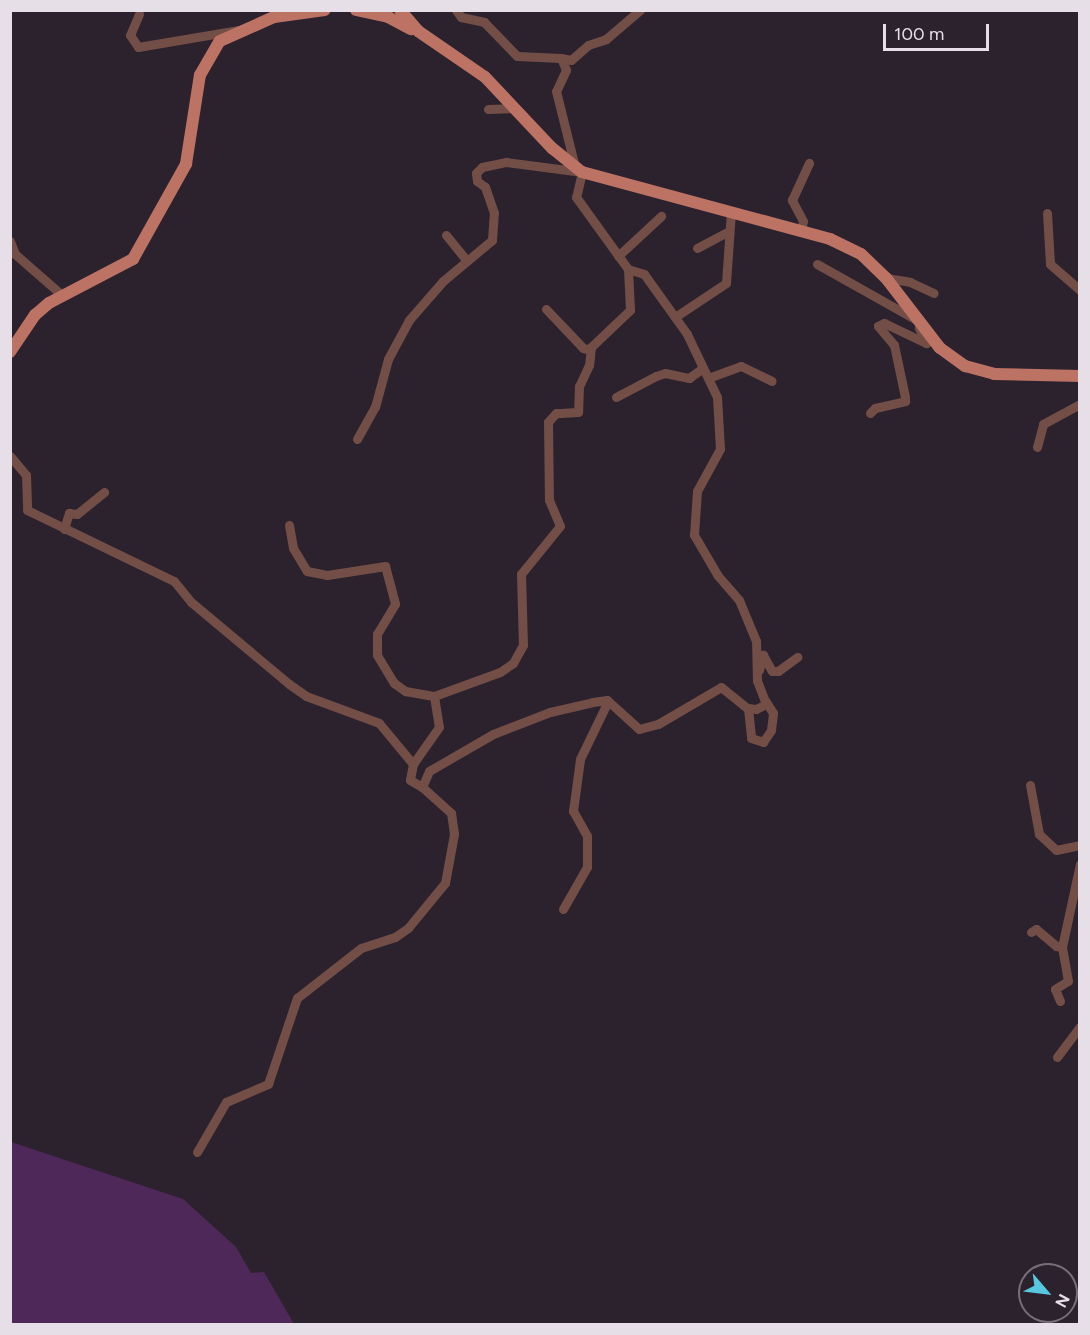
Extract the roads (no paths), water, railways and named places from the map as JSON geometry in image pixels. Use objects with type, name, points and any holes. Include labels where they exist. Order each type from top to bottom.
[{"type":"main road","points":[[10,352],[35,315],[63,296],[133,259],[186,164],[200,75],[220,41],[240,30],[274,17],[325,10]]},
{"type":"main road","points":[[356,10],[393,12],[418,31],[463,58],[578,169],[830,239],[861,254],[886,278],[940,348],[965,366],[994,374],[1080,376]]},
{"type":"street","points":[[456,10],[461,16],[484,22],[497,32],[517,56],[571,60],[588,45],[606,39],[640,10]]},
{"type":"street","points":[[139,14],[130,35],[138,47],[240,30]]},
{"type":"street","points":[[561,58],[566,70],[556,91],[578,169],[576,197],[628,269],[644,274],[675,317],[717,397],[720,448],[697,491],[694,535],[718,576],[739,600],[756,641],[757,675],[766,704],[756,709],[748,708],[721,687],[658,724],[639,729],[608,701]]},
{"type":"street","points":[[488,109],[514,108]]},
{"type":"street","points":[[357,439],[375,407],[388,359],[409,320],[442,281],[492,240],[494,213],[485,187],[477,182],[476,173],[482,167],[506,162],[578,169]]},
{"type":"street","points":[[801,231],[803,221],[792,200],[809,163]]},
{"type":"street","points":[[675,317],[726,283],[731,212]]},
{"type":"street","points":[[1047,213],[1050,264],[1080,290]]},
{"type":"street","points":[[618,256],[661,216]]},
{"type":"street","points":[[697,248],[729,231]]},
{"type":"street","points":[[446,235],[467,261]]},
{"type":"street","points":[[10,241],[15,254],[63,296]]},
{"type":"street","points":[[817,264],[917,320],[926,343],[884,323],[878,326],[894,345],[905,397],[904,402],[875,408],[870,413]]},
{"type":"street","points":[[289,525],[293,548],[307,572],[327,575],[385,566],[395,604],[376,634],[377,655],[399,687],[415,695],[435,696],[500,672],[513,663],[523,645],[521,574],[531,556],[560,526],[549,500],[548,422],[556,413],[578,412],[579,386],[590,350],[617,319],[629,312],[628,269]]},
{"type":"street","points":[[886,278],[910,282],[934,292]]},
{"type":"street","points":[[546,309],[584,348],[590,350]]},
{"type":"street","points":[[708,378],[741,366],[772,381]]},
{"type":"street","points":[[616,397],[656,375],[665,373],[689,378],[703,369]]},
{"type":"street","points":[[1037,447],[1043,424],[1080,404]]},
{"type":"street","points":[[10,456],[26,475],[27,510],[64,530],[174,581],[191,602],[306,696],[379,723],[413,764]]},
{"type":"street","points":[[64,530],[69,513],[77,514],[104,492]]},
{"type":"street","points":[[757,675],[763,655],[772,671],[778,671],[796,657]]},
{"type":"street","points":[[197,1152],[226,1102],[268,1084],[297,998],[361,948],[395,938],[408,928],[445,883],[454,834],[451,813],[422,787],[410,780],[413,764],[439,727],[435,696]]},
{"type":"street","points":[[748,708],[751,738],[763,742],[771,730],[773,713],[764,699]]},
{"type":"street","points":[[422,787],[429,771],[494,734],[550,712],[608,701]]},
{"type":"street","points":[[563,909],[587,867],[587,836],[573,811],[580,759],[608,701]]},
{"type":"street","points":[[1030,785],[1039,834],[1056,850],[1080,845]]},
{"type":"street","points":[[1059,1001],[1055,988],[1068,981],[1062,947],[1080,864]]},
{"type":"street","points":[[1031,932],[1036,928],[1056,946],[1062,947]]},
{"type":"street","points":[[1057,1057],[1080,1027]]}]
